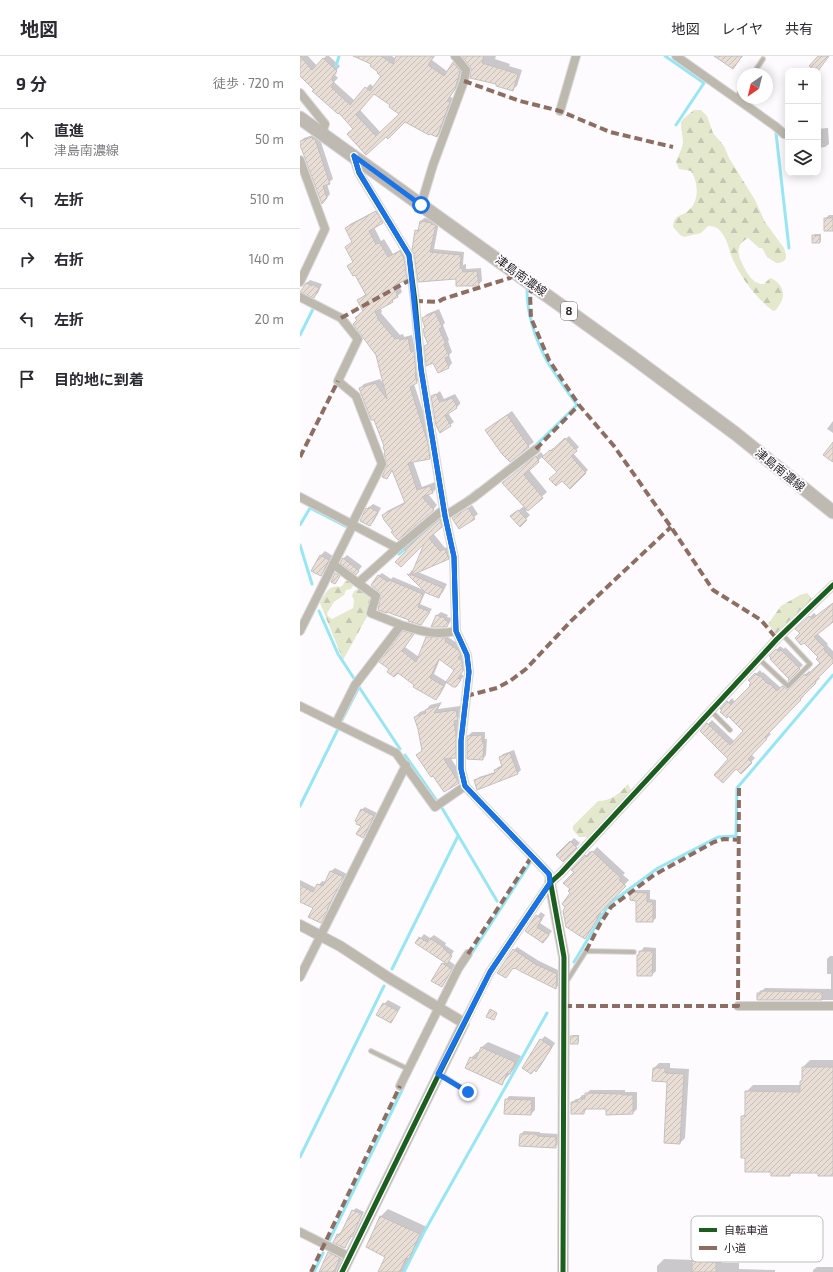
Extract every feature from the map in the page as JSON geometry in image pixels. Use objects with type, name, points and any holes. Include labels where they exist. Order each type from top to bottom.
[{"type":"main road","name":"津島南濃線","points":[[300,118],[631,356],[736,434],[833,512]]},
{"type":"street","points":[[421,205],[433,165],[464,81],[466,70],[455,56]]},
{"type":"street","points":[[560,111],[576,56]]},
{"type":"street","points":[[676,56],[775,126],[784,134]]},
{"type":"street","points":[[300,93],[324,124],[322,134]]},
{"type":"street","points":[[354,156],[359,172],[409,255],[421,369],[444,512],[454,557],[456,631],[467,655],[469,672],[461,741],[461,769],[465,786],[549,874],[564,957],[563,1272]]},
{"type":"street","points":[[300,160],[325,229],[300,282]]},
{"type":"street","points":[[300,297],[341,318],[358,339],[338,381],[356,396],[382,464],[300,631]]},
{"type":"street","points":[[358,583],[397,548],[444,512],[473,498],[536,449]]},
{"type":"street","points":[[300,497],[397,548]]},
{"type":"street","points":[[333,564],[376,596],[371,613],[426,633],[448,633],[456,631]]},
{"type":"street","points":[[342,1272],[438,1074],[490,972],[550,883],[567,867],[758,658],[833,584]]},
{"type":"street","points":[[336,723],[355,685],[401,625]]},
{"type":"street","points":[[300,706],[396,752],[435,807],[465,786]]},
{"type":"street","points":[[300,978],[406,765]]},
{"type":"street","points":[[300,925],[340,946],[389,978],[464,1023]]},
{"type":"street","points":[[400,1086],[458,969],[468,954]]},
{"type":"street","points":[[738,1006],[833,1006]]},
{"type":"street","points":[[300,1232],[350,1257]]},
{"type":"lane","points":[[757,68],[764,59]]},
{"type":"lane","points":[[758,658],[788,686],[810,664],[782,634]]},
{"type":"lane","points":[[710,711],[730,730]]},
{"type":"lane","points":[[564,986],[586,951],[634,952]]},
{"type":"lane","points":[[371,1051],[408,1069]]},
{"type":"lane","points":[[438,1074],[468,1092]]},
{"type":"green space","points":[[694,110],[701,110],[707,116],[713,133],[724,146],[729,158],[755,200],[765,222],[784,248],[786,258],[784,261],[776,263],[767,257],[762,248],[759,248],[748,238],[743,241],[739,248],[739,256],[741,261],[747,273],[754,281],[759,284],[764,284],[770,278],[780,285],[783,292],[783,297],[776,310],[773,311],[767,306],[745,281],[736,267],[725,238],[718,229],[708,226],[701,233],[684,237],[680,235],[673,227],[675,219],[693,206],[697,191],[695,180],[691,171],[679,169],[676,162],[683,142],[681,126],[682,120]]},
{"type":"green space","points":[[345,581],[350,581],[353,586],[351,589],[346,590],[344,595],[334,602],[327,613],[332,619],[353,608],[354,600],[352,596],[354,591],[360,588],[373,598],[368,615],[343,660],[320,603],[330,589],[336,586],[340,587]]},
{"type":"green space","points":[[807,593],[812,600],[776,634],[768,624],[781,606],[800,595]]},
{"type":"green space","points":[[628,784],[632,792],[590,837],[579,837],[573,830],[573,826],[598,801],[607,800],[621,791]]},
{"type":"building","points":[[300,56],[312,70],[323,58],[337,71],[332,77],[334,83],[331,87],[350,105],[365,87],[370,91],[381,76],[370,66],[371,64],[353,56],[381,56],[393,64],[396,56],[434,56],[428,65],[444,76],[453,62],[460,71],[455,89],[447,101],[450,102],[437,137],[430,134],[429,135],[405,122],[388,139],[386,137],[366,155],[347,134],[353,129],[339,113],[338,114],[312,91],[314,90],[300,76]],"holes":[[[374,94],[390,105],[389,107],[399,114],[376,136],[356,115]]]},
{"type":"building","points":[[462,56],[484,56],[482,63],[518,74],[513,91],[496,86],[496,84],[470,78],[471,68]]},
{"type":"building","points":[[714,56],[742,56],[733,69]]},
{"type":"building","points":[[818,56],[829,56],[820,68],[812,68],[809,66]]},
{"type":"building","points":[[312,137],[315,139],[330,184],[323,186],[327,198],[322,204],[300,145],[300,141]]},
{"type":"building","points":[[376,211],[383,223],[369,231],[376,244],[380,243],[388,257],[400,251],[404,258],[407,279],[394,286],[398,297],[392,300],[393,302],[375,312],[378,317],[377,318],[395,339],[399,338],[400,340],[408,338],[411,352],[414,350],[415,375],[417,383],[410,387],[428,443],[430,459],[408,463],[417,490],[430,486],[433,493],[422,497],[434,510],[398,540],[391,532],[393,531],[382,515],[405,503],[392,470],[387,479],[382,477],[387,465],[384,446],[374,420],[371,420],[359,388],[375,383],[387,399],[376,355],[353,324],[357,320],[355,318],[363,311],[357,300],[366,295],[355,275],[353,276],[347,266],[353,262],[345,247],[352,242],[345,228]]},
{"type":"building","points":[[824,218],[833,218],[833,231],[824,231]]},
{"type":"building","points":[[420,221],[436,225],[430,252],[461,255],[460,268],[462,268],[463,272],[477,271],[479,286],[456,286],[456,279],[418,282],[414,254],[412,250],[415,230],[418,231]]},
{"type":"building","points":[[812,235],[820,236],[820,243],[812,243]]},
{"type":"building","points":[[306,283],[312,286],[312,284],[319,288],[314,298],[300,292]]},
{"type":"building","points":[[435,312],[442,327],[439,329],[446,344],[444,345],[449,356],[445,358],[449,368],[438,373],[433,363],[426,366],[424,346],[428,344],[424,335],[423,329],[425,328],[422,318]]},
{"type":"building","points":[[436,394],[440,402],[452,398],[457,406],[457,408],[445,416],[451,426],[440,433],[436,425],[431,396]]},
{"type":"building","points":[[507,415],[529,447],[510,462],[502,454],[485,430]]},
{"type":"building","points":[[565,438],[577,451],[571,456],[586,473],[570,489],[562,481],[556,486],[549,479],[557,472],[542,457]]},
{"type":"building","points":[[833,442],[833,462],[823,455]]},
{"type":"building","points":[[536,456],[539,462],[524,475],[543,498],[528,511],[502,483]]},
{"type":"building","points":[[369,507],[378,512],[370,526],[360,521],[366,508],[368,509]]},
{"type":"building","points":[[468,508],[475,519],[459,529],[452,518]]},
{"type":"building","points":[[518,510],[527,520],[520,527],[510,516]]},
{"type":"building","points":[[440,519],[442,527],[429,538],[440,551],[445,549],[449,559],[412,575],[443,588],[439,598],[426,593],[407,574],[411,575],[424,544],[401,567],[395,562],[406,551],[405,549]]},
{"type":"building","points":[[320,555],[329,560],[321,576],[311,571]]},
{"type":"building","points":[[343,558],[359,571],[356,575],[340,563]]},
{"type":"building","points":[[335,573],[340,576],[335,584],[331,582]]},
{"type":"building","points":[[378,575],[388,582],[389,580],[423,594],[418,607],[430,612],[421,625],[378,610],[381,595],[371,585]]},
{"type":"building","points":[[833,603],[833,622],[814,637],[825,648],[824,650],[833,659],[833,663],[815,681],[816,683],[800,699],[801,700],[765,737],[767,739],[748,759],[752,763],[741,774],[736,769],[723,783],[714,775],[728,759],[700,731],[707,723],[730,745],[743,731],[728,716],[727,718],[720,712],[722,710],[720,709],[727,701],[731,705],[750,686],[749,685],[751,683],[748,680],[755,673],[777,691],[782,686],[789,689],[805,674],[806,676],[820,663],[816,659],[818,657],[804,643],[801,645],[795,638],[800,633],[795,629],[809,616],[812,619]]},
{"type":"building","points":[[436,615],[445,618],[445,620],[449,622],[447,627],[431,627]]},
{"type":"building","points":[[403,631],[414,634],[402,651],[416,662],[426,637],[446,638],[445,641],[459,651],[461,654],[458,658],[462,661],[463,665],[461,666],[463,667],[463,671],[458,678],[461,680],[456,687],[453,687],[446,682],[454,670],[439,659],[430,678],[444,686],[436,700],[413,687],[414,685],[398,673],[394,677],[387,672],[389,669],[379,662]]},
{"type":"building","points":[[776,649],[779,652],[781,650],[800,669],[788,681],[789,679],[770,659],[771,658],[769,656]]},
{"type":"building","points":[[439,705],[434,713],[456,710],[458,720],[454,721],[456,734],[456,758],[444,759],[459,783],[444,792],[433,776],[431,777],[416,755],[422,751],[414,717],[426,713],[425,710]]},
{"type":"building","points":[[482,735],[482,742],[484,742],[483,760],[467,759],[467,736]]},
{"type":"building","points":[[510,753],[518,774],[477,790],[474,780],[495,773],[494,770],[502,767],[499,757]]},
{"type":"building","points":[[361,809],[374,816],[363,838],[356,834],[361,826],[356,824],[357,822],[355,821]]},
{"type":"building","points":[[570,841],[577,848],[563,862],[556,855]]},
{"type":"building","points":[[592,851],[621,878],[619,880],[626,886],[596,917],[598,918],[585,939],[566,927],[563,911],[565,907],[562,904],[570,893],[568,891],[570,889],[563,883],[574,872],[571,870],[585,855],[587,857]]},
{"type":"building","points":[[330,871],[344,877],[321,923],[308,917],[313,908],[300,902],[300,885],[313,892],[317,884],[323,886]]},
{"type":"building","points":[[630,892],[647,893],[647,902],[653,902],[653,922],[636,922],[636,901],[630,900]]},
{"type":"building","points":[[536,915],[542,919],[537,927],[549,935],[543,943],[525,931]]},
{"type":"building","points":[[419,937],[427,942],[429,938],[444,947],[443,948],[452,956],[447,964],[415,943]]},
{"type":"building","points":[[513,949],[535,964],[557,974],[556,989],[515,968],[513,968],[506,978],[497,973]]},
{"type":"building","points":[[639,951],[653,951],[652,976],[637,976],[637,955],[639,955]]},
{"type":"building","points":[[442,963],[452,969],[442,987],[431,981]]},
{"type":"building","points":[[760,991],[822,992],[822,1000],[757,1000],[757,993],[760,993]]},
{"type":"building","points":[[383,1003],[398,1011],[391,1023],[376,1015]]},
{"type":"building","points":[[490,1009],[497,1013],[494,1020],[486,1017]]},
{"type":"building","points":[[570,1036],[578,1036],[578,1044],[570,1044]]},
{"type":"building","points":[[540,1039],[552,1047],[536,1072],[534,1070],[531,1074],[522,1068]]},
{"type":"building","points":[[481,1047],[515,1062],[510,1074],[507,1073],[502,1085],[465,1068],[470,1057],[476,1059]]},
{"type":"building","points":[[802,1067],[833,1067],[833,1176],[818,1176],[818,1173],[790,1173],[790,1176],[771,1176],[771,1172],[745,1172],[745,1158],[741,1158],[741,1116],[745,1116],[745,1091],[800,1092]]},
{"type":"building","points":[[653,1068],[665,1068],[665,1073],[684,1074],[680,1144],[664,1143],[667,1082],[652,1081]]},
{"type":"building","points":[[585,1093],[633,1095],[633,1114],[606,1115],[606,1109],[584,1109],[584,1114],[571,1114],[571,1102],[578,1102],[578,1099],[585,1099]]},
{"type":"building","points":[[505,1099],[532,1100],[531,1115],[504,1114]]},
{"type":"building","points":[[520,1134],[537,1134],[537,1136],[556,1137],[556,1148],[519,1146]]},
{"type":"building","points":[[352,1210],[362,1214],[352,1237],[351,1236],[345,1248],[333,1243],[337,1234],[340,1235]]},
{"type":"building","points":[[380,1216],[420,1234],[409,1259],[406,1258],[400,1272],[378,1272],[385,1257],[366,1247]]},
{"type":"building","points":[[328,1252],[340,1258],[334,1272],[319,1272]]},
{"type":"building","points":[[692,1262],[716,1262],[716,1272],[692,1272]]},
{"type":"waterway","points":[[336,66],[339,56]]},
{"type":"waterway","points":[[665,56],[704,83],[676,125]]},
{"type":"waterway","points":[[776,133],[789,248]]},
{"type":"waterway","points":[[527,290],[530,318],[539,345],[550,367],[577,405],[534,447]]},
{"type":"waterway","points":[[300,335],[313,309]]},
{"type":"waterway","points":[[467,498],[477,490]]},
{"type":"waterway","points":[[300,525],[310,508],[347,527]]},
{"type":"waterway","points":[[399,554],[440,518]]},
{"type":"waterway","points":[[300,545],[312,584]]},
{"type":"waterway","points":[[319,611],[338,654],[355,680]]},
{"type":"waterway","points":[[574,962],[609,904],[658,868],[718,837],[736,836],[737,788],[833,675]]},
{"type":"waterway","points":[[342,720],[359,687],[400,749]]},
{"type":"waterway","points":[[300,806],[338,729]]},
{"type":"waterway","points":[[405,755],[437,801]]},
{"type":"waterway","points":[[442,808],[497,901]]},
{"type":"waterway","points":[[392,969],[458,836]]},
{"type":"waterway","points":[[470,956],[530,863]]},
{"type":"waterway","points":[[300,1157],[384,986]]},
{"type":"waterway","points":[[404,1272],[423,1234],[547,1013]]},
{"type":"waterway","points":[[329,1241],[404,1086]]},
{"type":"waterway","points":[[314,1272],[323,1253]]},
{"type":"marked path","points":[[464,81],[520,101],[560,111],[610,132],[673,147]]},
{"type":"marked path","points":[[415,301],[438,302],[443,299],[510,278],[515,272]]},
{"type":"marked path","points":[[341,318],[412,279]]},
{"type":"marked path","points":[[534,286],[530,293],[531,318],[549,360],[579,405],[614,446],[713,590],[761,620],[777,639]]},
{"type":"marked path","points":[[300,457],[338,381]]},
{"type":"marked path","points":[[536,449],[579,405]]},
{"type":"marked path","points":[[466,696],[497,688],[510,681],[526,669],[571,621],[671,527]]},
{"type":"marked path","points":[[564,1006],[738,1006],[739,787]]},
{"type":"marked path","points":[[586,951],[611,907],[654,875],[714,842],[724,839],[739,840]]},
{"type":"marked path","points":[[468,954],[532,856]]},
{"type":"marked path","points":[[311,1272],[400,1086]]},
{"type":"cycle path","points":[[354,156],[359,173],[409,255],[421,369],[445,516],[454,557],[456,631],[467,655],[469,672],[461,741],[461,769],[465,786],[549,874],[564,957],[563,1272]]},
{"type":"cycle path","points":[[342,1272],[490,972],[550,883],[561,873],[777,639],[833,585]]},
{"type":"route","points":[[421,205],[354,156],[359,172],[409,255],[421,369],[445,516],[454,557],[456,631],[467,655],[469,672],[461,741],[461,769],[465,786],[549,874],[550,883],[490,972],[438,1074],[468,1092]]}]
